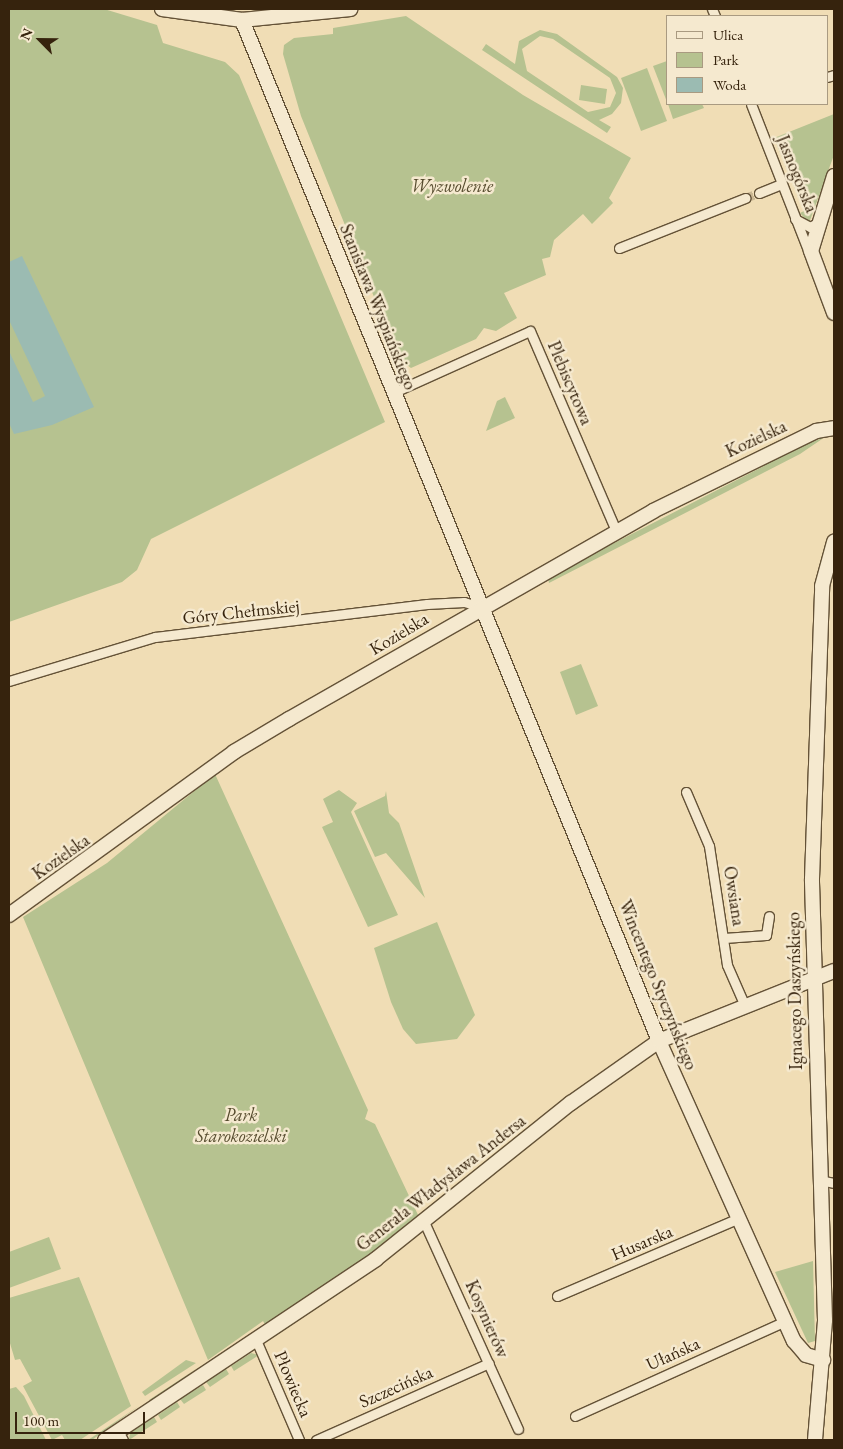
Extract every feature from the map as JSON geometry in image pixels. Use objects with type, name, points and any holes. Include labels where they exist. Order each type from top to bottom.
[{"type":"street","points":[[162,9],[242,20],[350,9]]},
{"type":"street","name":"Stanisława Wyspiańskiego","points":[[242,20],[392,393],[482,607]]},
{"type":"street","name":"Jasnogórska","points":[[750,105],[834,313]]},
{"type":"street","points":[[812,259],[819,222],[834,176]]},
{"type":"street","points":[[759,193],[781,184]]},
{"type":"street","points":[[619,248],[745,198]]},
{"type":"street","points":[[795,219],[810,227],[819,222]]},
{"type":"street","name":"Plebiscytowa","points":[[392,393],[530,331],[616,531]]},
{"type":"street","name":"Kozielska","points":[[9,915],[234,752],[616,531],[808,435],[834,428]]},
{"type":"street","name":"Ignacego Daszyńskiego","points":[[815,1440],[823,1360],[820,1180],[812,980],[821,603],[834,542]]},
{"type":"street","name":"Góry Chełmskiej","points":[[9,681],[155,637],[427,604],[464,602],[482,607]]},
{"type":"street","name":"Wincentego Styczyńskiego","points":[[482,607],[659,1041],[785,1321],[800,1350],[823,1360]]},
{"type":"street","name":"Owsiana","points":[[686,792],[709,846],[727,965],[745,1006]]},
{"type":"street","points":[[724,938],[766,935],[769,916]]},
{"type":"street","name":"Generała Władysława Andersa","points":[[104,1440],[121,1436],[256,1340],[425,1224],[571,1103],[659,1041],[834,971]]},
{"type":"street","points":[[820,1180],[834,1183]]},
{"type":"street","name":"Husarska","points":[[557,1296],[739,1218]]},
{"type":"street","name":"Kosynierów","points":[[425,1224],[518,1430]]},
{"type":"street","name":"Ułańska","points":[[575,1416],[785,1321]]},
{"type":"street","name":"Płowiecka","points":[[256,1340],[299,1440]]},
{"type":"street","name":"Szczecińska","points":[[316,1440],[488,1363]]},
{"type":"green space","points":[[9,9],[104,9],[157,25],[163,43],[225,62],[239,75],[385,422],[151,539],[137,570],[122,582],[9,622]]},
{"type":"green space","name":"Wyzwolenie","points":[[406,16],[523,95],[631,158],[609,198],[613,203],[592,224],[583,214],[554,240],[550,257],[542,259],[546,275],[504,293],[517,318],[496,331],[484,328],[476,339],[411,368],[399,359],[301,116],[283,54],[284,45],[294,38],[333,34],[333,28]]},
{"type":"green space","points":[[540,30],[557,34],[617,77],[623,88],[621,103],[612,114],[599,120],[611,127],[607,133],[482,50],[486,44],[515,64],[519,41]],"holes":[[[540,36],[553,39],[610,78],[616,93],[610,107],[588,112],[527,71],[522,49]]]},
{"type":"green space","points":[[666,61],[666,99],[653,66]]},
{"type":"green space","points":[[647,68],[667,121],[641,131],[621,78]]},
{"type":"green space","points":[[581,85],[607,89],[605,104],[579,100]]},
{"type":"green space","points":[[668,105],[702,105],[704,108],[673,119]]},
{"type":"green space","points":[[834,114],[834,155],[809,223],[800,213],[804,211],[774,138]]},
{"type":"green space","points":[[505,397],[515,418],[486,431],[497,401]]},
{"type":"green space","points":[[825,437],[800,454],[549,583],[548,577],[764,466],[768,459]]},
{"type":"green space","points":[[581,664],[598,706],[576,715],[560,672]]},
{"type":"green space","name":"Park Starokozielski","points":[[215,774],[368,1110],[365,1119],[375,1124],[420,1219],[266,1326],[263,1321],[208,1360],[23,917],[107,863]]},
{"type":"green space","points":[[339,790],[357,803],[351,812],[398,915],[368,927],[322,827],[333,822],[323,799]]},
{"type":"green space","points":[[386,791],[389,813],[399,823],[425,898],[386,853],[375,857],[354,811],[385,796]]},
{"type":"green space","points":[[437,922],[475,1015],[457,1039],[416,1044],[403,1029],[391,1002],[374,948]]},
{"type":"green space","points":[[49,1237],[61,1269],[9,1288],[9,1252]]},
{"type":"green space","points":[[813,1261],[815,1341],[808,1343],[775,1272]]},
{"type":"green space","points":[[79,1277],[131,1406],[80,1440],[65,1440],[62,1435],[52,1440],[23,1386],[32,1381],[20,1359],[15,1360],[9,1340],[9,1298]]},
{"type":"green space","points":[[251,1353],[259,1355],[234,1371],[231,1366]]},
{"type":"green space","points":[[186,1360],[196,1363],[145,1396],[142,1392]]},
{"type":"green space","points":[[199,1367],[153,1400],[149,1400]]},
{"type":"green space","points":[[226,1369],[229,1374],[210,1387],[206,1382]]},
{"type":"green space","points":[[203,1385],[206,1390],[184,1404],[180,1399]]},
{"type":"green space","points":[[16,1387],[24,1396],[46,1440],[9,1440],[9,1389]]},
{"type":"green space","points":[[177,1402],[180,1407],[161,1420],[158,1415]]},
{"type":"green space","points":[[139,1406],[92,1440],[88,1440]]},
{"type":"green space","points":[[154,1417],[157,1422],[129,1440],[130,1433]]},
{"type":"water","points":[[22,256],[94,407],[52,425],[14,434],[9,423],[9,351],[33,402],[45,396],[9,320],[9,262]]},
{"type":"tunnel","points":[[745,198],[759,193]]}]
